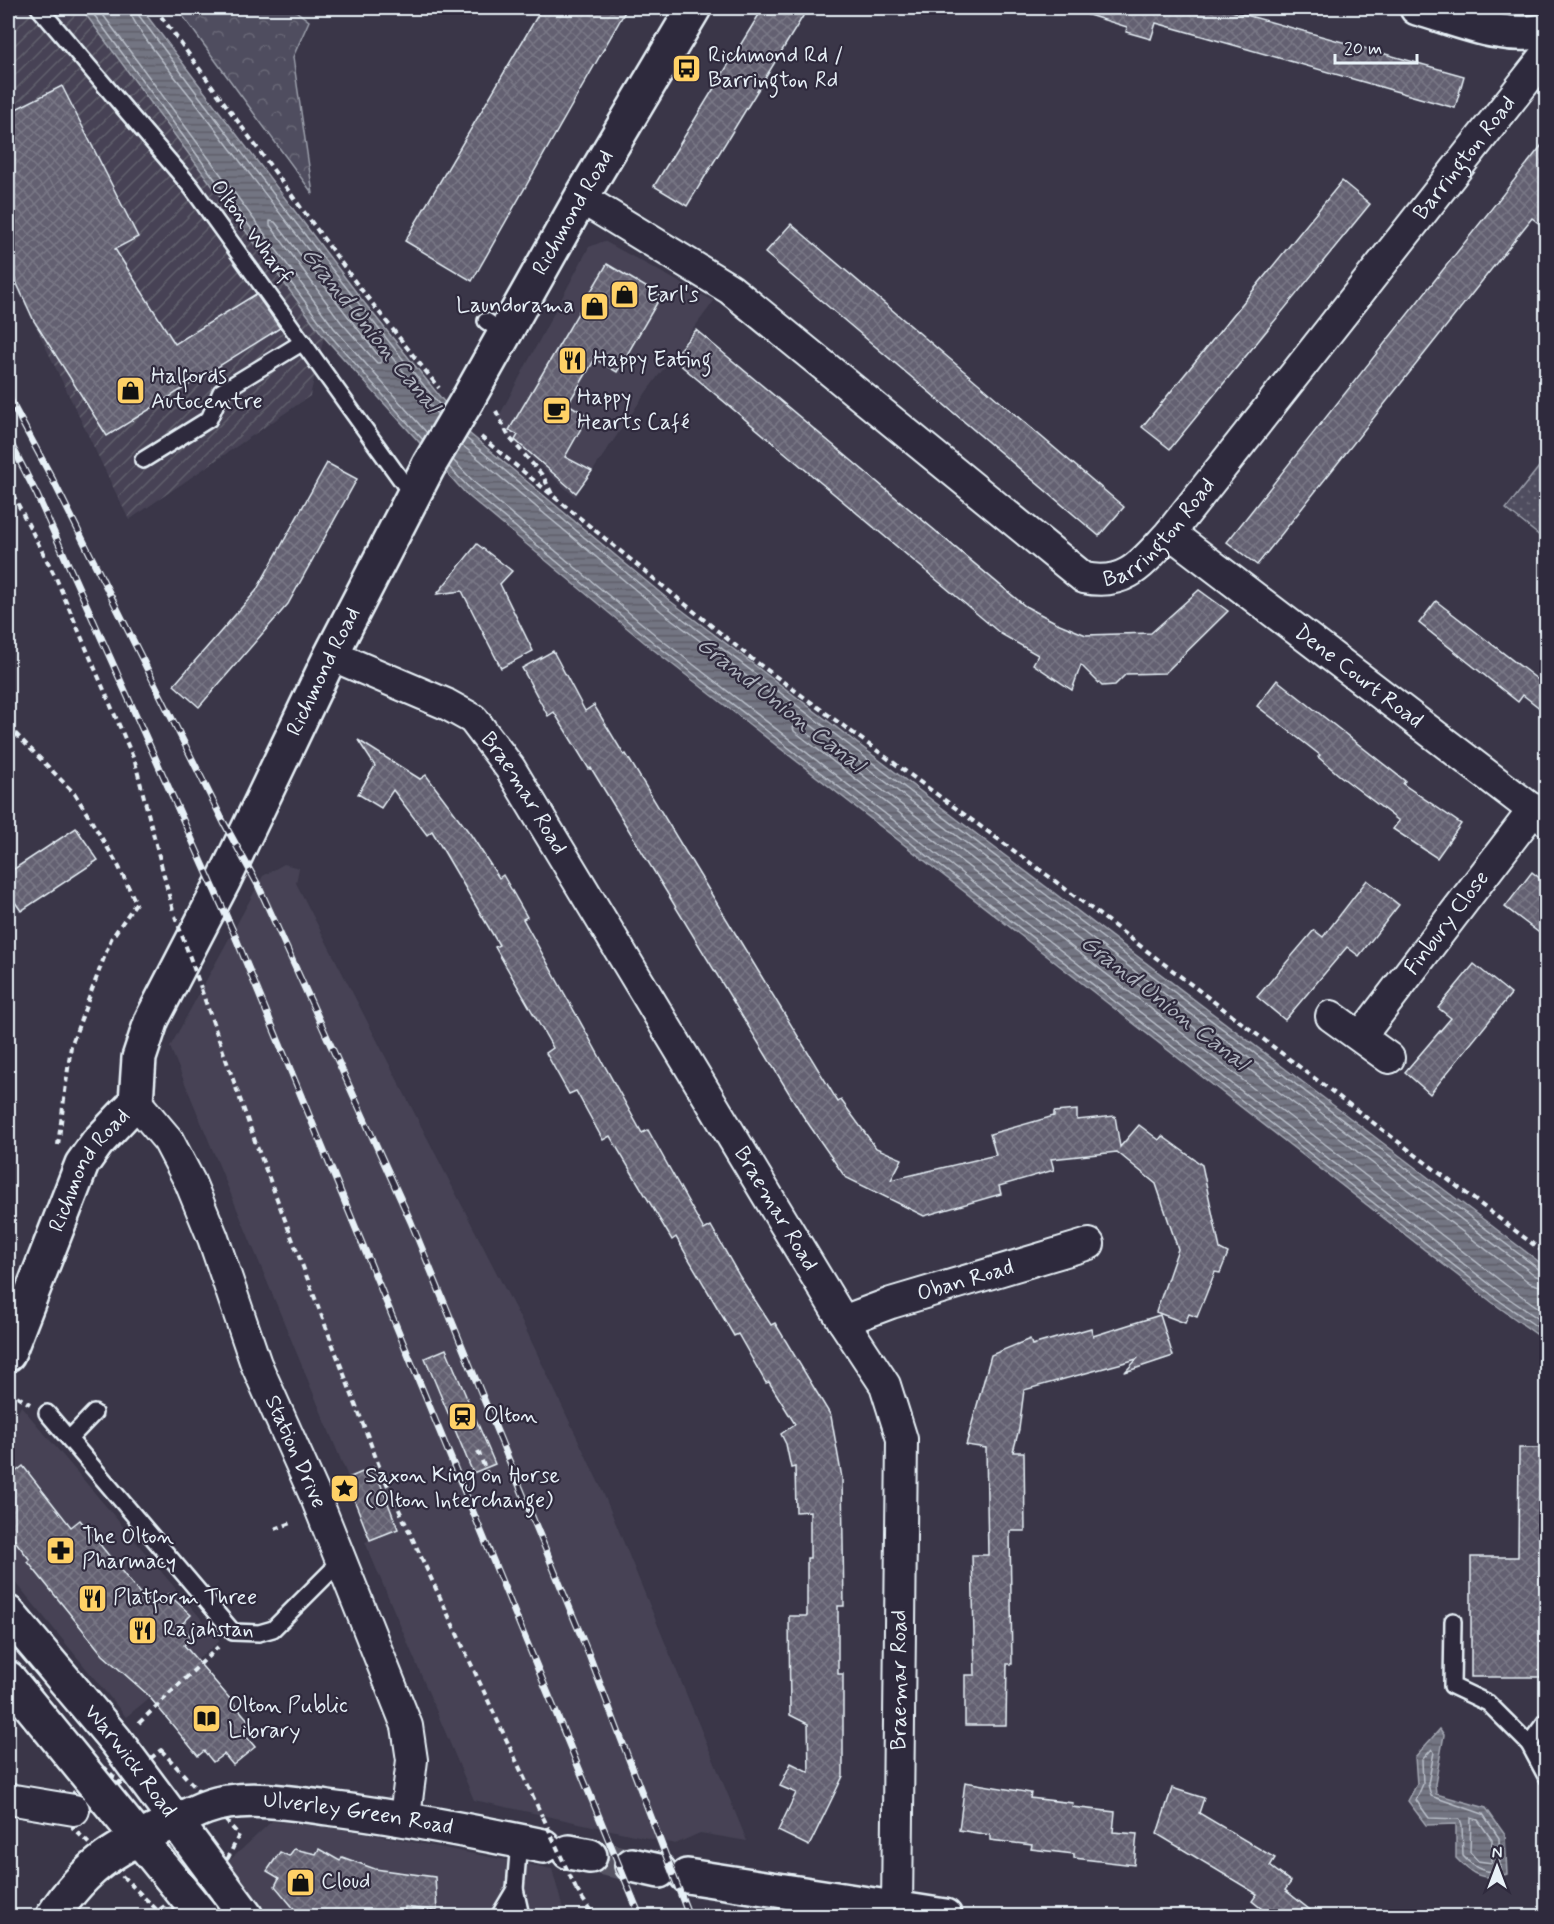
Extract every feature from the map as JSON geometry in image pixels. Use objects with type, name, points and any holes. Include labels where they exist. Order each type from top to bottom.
[{"type":"main road","name":"Richmond Road","points":[[8,1354],[18,1296],[81,1164],[97,1143],[136,1102],[138,1058],[152,1019],[223,882],[331,655],[412,495],[470,402],[495,328],[581,198],[694,8]]},
{"type":"main road","points":[[1417,8],[1520,34],[1546,30]]},
{"type":"main road","name":"Warwick Road","points":[[8,1613],[116,1741],[246,1917]]},
{"type":"main road","name":"Warwick Road","points":[[8,1678],[136,1839],[202,1917]]},
{"type":"main road","name":"Ulverley Green Road","points":[[53,1917],[65,1898],[94,1866],[136,1839],[213,1804],[256,1800],[405,1817],[553,1843]]},
{"type":"main road","points":[[659,1870],[945,1917]]},
{"type":"street","name":"Barrington Road","points":[[581,198],[730,289],[1084,578],[1096,580],[1118,578],[1134,571],[1170,533],[1546,55]]},
{"type":"street","name":"Dene Court Road","points":[[1170,533],[1540,815]]},
{"type":"street","name":"Braemar Road","points":[[331,655],[446,704],[473,719],[483,732],[510,768],[843,1321],[885,1385],[902,1439],[897,1908]]},
{"type":"street","name":"Finbury Close","points":[[1361,1036],[1540,815]]},
{"type":"street","points":[[1331,1016],[1389,1058]]},
{"type":"street","name":"Station Drive","points":[[136,1102],[168,1140],[190,1182],[213,1238],[256,1364],[316,1498],[407,1726],[412,1760],[405,1817]]},
{"type":"street","name":"Oban Road","points":[[843,1321],[891,1303],[1089,1244]]},
{"type":"street","points":[[8,1799],[74,1810]]},
{"type":"lane","name":"Olton Wharf","points":[[39,8],[192,188],[412,495]]},
{"type":"lane","points":[[143,460],[208,419],[221,392],[303,342]]},
{"type":"lane","points":[[47,1413],[233,1632],[259,1633],[273,1629],[340,1562]]},
{"type":"lane","points":[[70,1438],[94,1413]]},
{"type":"lane","points":[[1453,1621],[1452,1686],[1488,1703],[1529,1744],[1546,1776]]},
{"type":"lane","points":[[1529,1744],[1546,1721]]},
{"type":"lane","points":[[500,1917],[515,1889],[553,1843]]},
{"type":"lane","points":[[515,1889],[521,1917]]},
{"type":"path","points":[[155,8],[356,283],[470,402],[509,437],[543,476],[554,497]]},
{"type":"path","points":[[477,434],[752,659],[1047,874],[1546,1254]]},
{"type":"path","points":[[8,485],[56,578],[135,762],[175,916],[256,1144],[381,1471],[553,1843],[594,1917]]},
{"type":"path","points":[[8,726],[75,794],[118,865],[136,903],[111,939],[71,1046],[57,1149]]},
{"type":"path","points":[[478,1451],[490,1481]]},
{"type":"path","points":[[275,1529],[291,1523]]},
{"type":"path","points":[[146,1733],[138,1724],[233,1632]]},
{"type":"path","points":[[153,1741],[161,1750]]},
{"type":"shaded area","points":[[8,8],[81,8],[324,337],[310,396],[129,520],[8,269]]},
{"type":"shaded area","points":[[604,241],[714,301],[647,391],[575,497],[505,434],[498,418],[589,247]]},
{"type":"shaded area","points":[[284,864],[299,868],[296,883],[525,1328],[602,1490],[747,1841],[700,1833],[675,1844],[474,1800],[365,1542],[370,1540],[346,1478],[348,1477],[170,1047],[263,876]]},
{"type":"shaded area","points":[[21,1406],[220,1641],[126,1717],[8,1573],[8,1435]]},
{"type":"shaded area","points":[[272,1821],[350,1830],[552,1869],[565,1916],[270,1916],[227,1863]]},
{"type":"green space","points":[[177,8],[292,8],[309,21],[293,57],[313,194]]},
{"type":"green space","points":[[1546,458],[1546,541],[1506,509]]},
{"type":"water","name":"Grand Union Canal","points":[[81,8],[141,8],[362,300],[470,434],[670,601],[1546,1267],[1546,1341],[1493,1303],[650,647],[466,494],[324,337]]},
{"type":"water","points":[[1440,1729],[1444,1735],[1435,1784],[1436,1794],[1486,1808],[1505,1835],[1507,1874],[1485,1877],[1467,1869],[1456,1858],[1456,1824],[1426,1825],[1408,1801],[1417,1784],[1415,1757]]},
{"type":"building","points":[[542,8],[627,8],[472,281],[405,241]]},
{"type":"building","points":[[763,8],[808,8],[687,206],[654,186]]},
{"type":"building","points":[[1083,8],[1221,8],[1464,76],[1455,108],[1156,23],[1151,39],[1126,32],[1127,27],[1082,13]]},
{"type":"building","points":[[62,86],[138,237],[115,249],[175,344],[256,294],[280,328],[107,436],[34,321],[8,264],[8,113]]},
{"type":"building","points":[[1546,140],[1546,229],[1532,218],[1257,565],[1227,542]]},
{"type":"building","points":[[1342,181],[1370,204],[1170,449],[1142,427]]},
{"type":"building","points":[[791,224],[1124,507],[1099,536],[765,253]]},
{"type":"building","points":[[607,264],[661,296],[617,372],[595,359],[568,404],[588,416],[565,457],[592,471],[576,493],[515,440],[518,435],[509,430]]},
{"type":"building","points":[[696,330],[1025,606],[1057,623],[1086,635],[1151,633],[1199,590],[1228,611],[1165,673],[1126,674],[1115,685],[1102,686],[1081,665],[1072,690],[1033,664],[1038,655],[1001,634],[672,358]]},
{"type":"building","points":[[327,463],[357,479],[288,604],[199,707],[174,685],[256,591]]},
{"type":"building","points":[[477,544],[512,571],[500,584],[533,651],[501,668],[462,591],[437,594]]},
{"type":"building","points":[[1436,601],[1546,686],[1546,713],[1523,695],[1518,702],[1419,623]]},
{"type":"building","points":[[553,651],[585,711],[594,705],[624,755],[626,754],[838,1102],[841,1100],[876,1148],[902,1159],[891,1180],[996,1155],[990,1134],[1054,1116],[1054,1112],[1077,1110],[1077,1120],[1115,1116],[1120,1147],[1139,1125],[1159,1140],[1162,1136],[1202,1165],[1220,1249],[1228,1253],[1220,1273],[1215,1272],[1197,1317],[1189,1314],[1185,1323],[1156,1312],[1178,1249],[1156,1184],[1117,1152],[1051,1159],[1054,1170],[999,1186],[1001,1194],[924,1216],[845,1177],[803,1116],[591,768],[589,769],[554,712],[548,716],[522,668]]},
{"type":"building","points":[[1277,680],[1405,781],[1403,784],[1461,824],[1437,858],[1393,829],[1399,821],[1339,775],[1318,757],[1320,755],[1257,706]]},
{"type":"building","points":[[358,740],[420,779],[426,775],[471,835],[499,878],[503,875],[527,917],[523,919],[642,1133],[648,1130],[704,1230],[711,1226],[740,1277],[771,1325],[775,1323],[831,1416],[842,1478],[844,1606],[838,1606],[838,1674],[843,1674],[843,1776],[809,1846],[778,1831],[796,1793],[780,1786],[791,1763],[809,1772],[808,1724],[790,1715],[789,1616],[807,1616],[807,1558],[810,1558],[810,1511],[796,1512],[795,1467],[791,1468],[786,1444],[781,1434],[795,1424],[769,1382],[766,1383],[738,1334],[734,1336],[676,1237],[672,1240],[610,1136],[603,1140],[576,1091],[569,1094],[546,1053],[553,1048],[495,947],[499,945],[432,831],[427,835],[393,790],[381,808],[358,794],[375,766]]},
{"type":"building","points":[[76,828],[98,860],[21,911],[8,892],[8,873]]},
{"type":"building","points":[[1532,872],[1546,883],[1546,938],[1505,907]]},
{"type":"building","points":[[1367,880],[1399,905],[1359,956],[1347,947],[1285,1020],[1257,997],[1314,930],[1323,937]]},
{"type":"building","points":[[1474,964],[1511,994],[1430,1094],[1405,1072],[1451,1018],[1438,1008]]},
{"type":"building","points":[[1160,1315],[1173,1356],[1125,1372],[1137,1359],[1024,1390],[1019,1429],[1013,1452],[1024,1452],[1025,1531],[1010,1531],[1012,1664],[1007,1664],[1006,1725],[965,1725],[965,1675],[975,1675],[972,1555],[988,1555],[986,1448],[966,1445],[991,1355],[1030,1339],[1032,1345],[1091,1328],[1093,1336]]},
{"type":"building","points":[[446,1349],[495,1464],[473,1473],[425,1358]]},
{"type":"building","points":[[1519,1448],[1546,1448],[1546,1677],[1471,1677],[1471,1557],[1518,1557]]},
{"type":"building","points":[[23,1466],[71,1527],[80,1520],[146,1601],[149,1597],[159,1605],[168,1594],[191,1615],[180,1626],[192,1637],[184,1645],[254,1727],[245,1735],[255,1747],[233,1765],[224,1754],[213,1762],[204,1751],[198,1756],[147,1694],[103,1655],[28,1562],[30,1560],[8,1532],[8,1478]]},
{"type":"building","points":[[374,1467],[398,1529],[370,1540],[346,1479]]},
{"type":"building","points":[[965,1782],[1031,1793],[1030,1798],[1073,1803],[1072,1807],[1115,1812],[1113,1832],[1137,1834],[1134,1865],[1074,1858],[1074,1854],[1031,1849],[1032,1845],[990,1840],[990,1835],[959,1830]]},
{"type":"building","points":[[1172,1788],[1204,1798],[1199,1813],[1275,1858],[1270,1866],[1291,1882],[1285,1890],[1319,1917],[1272,1917],[1252,1901],[1257,1894],[1157,1834]]},
{"type":"building","points":[[294,1849],[316,1854],[319,1849],[340,1861],[342,1857],[375,1869],[435,1877],[437,1911],[405,1907],[404,1917],[301,1917],[275,1886],[279,1878],[267,1871],[280,1852],[289,1856]]},
{"type":"tunnel","points":[[590,1856],[632,1865]]},
{"type":"railway","points":[[8,396],[53,480],[224,823],[258,885],[411,1222],[589,1655],[689,1916]]},
{"type":"railway","points":[[8,438],[37,495],[233,931],[640,1916]]},
{"type":"place","name":"Richmond Rd / Barrington Rd","points":[[687,69]]},
{"type":"place","name":"Earl's","points":[[625,295]]},
{"type":"place","name":"Laundorama","points":[[595,306]]},
{"type":"place","name":"Happy Eating","points":[[572,360]]},
{"type":"place","name":"Halfords Autocentre","points":[[130,390]]},
{"type":"place","name":"Happy Hearts Café","points":[[556,411]]},
{"type":"place","name":"Olton","points":[[463,1416]]},
{"type":"place","name":"Saxon King on Horse (Olton Interchange)","points":[[344,1489]]},
{"type":"place","name":"The Olton Pharmacy","points":[[61,1550]]},
{"type":"place","name":"Platform Three","points":[[92,1598]]},
{"type":"place","name":"Rajahstan","points":[[142,1630]]},
{"type":"place","name":"Olton Public Library","points":[[207,1719]]},
{"type":"place","name":"Cloud","points":[[300,1882]]}]
